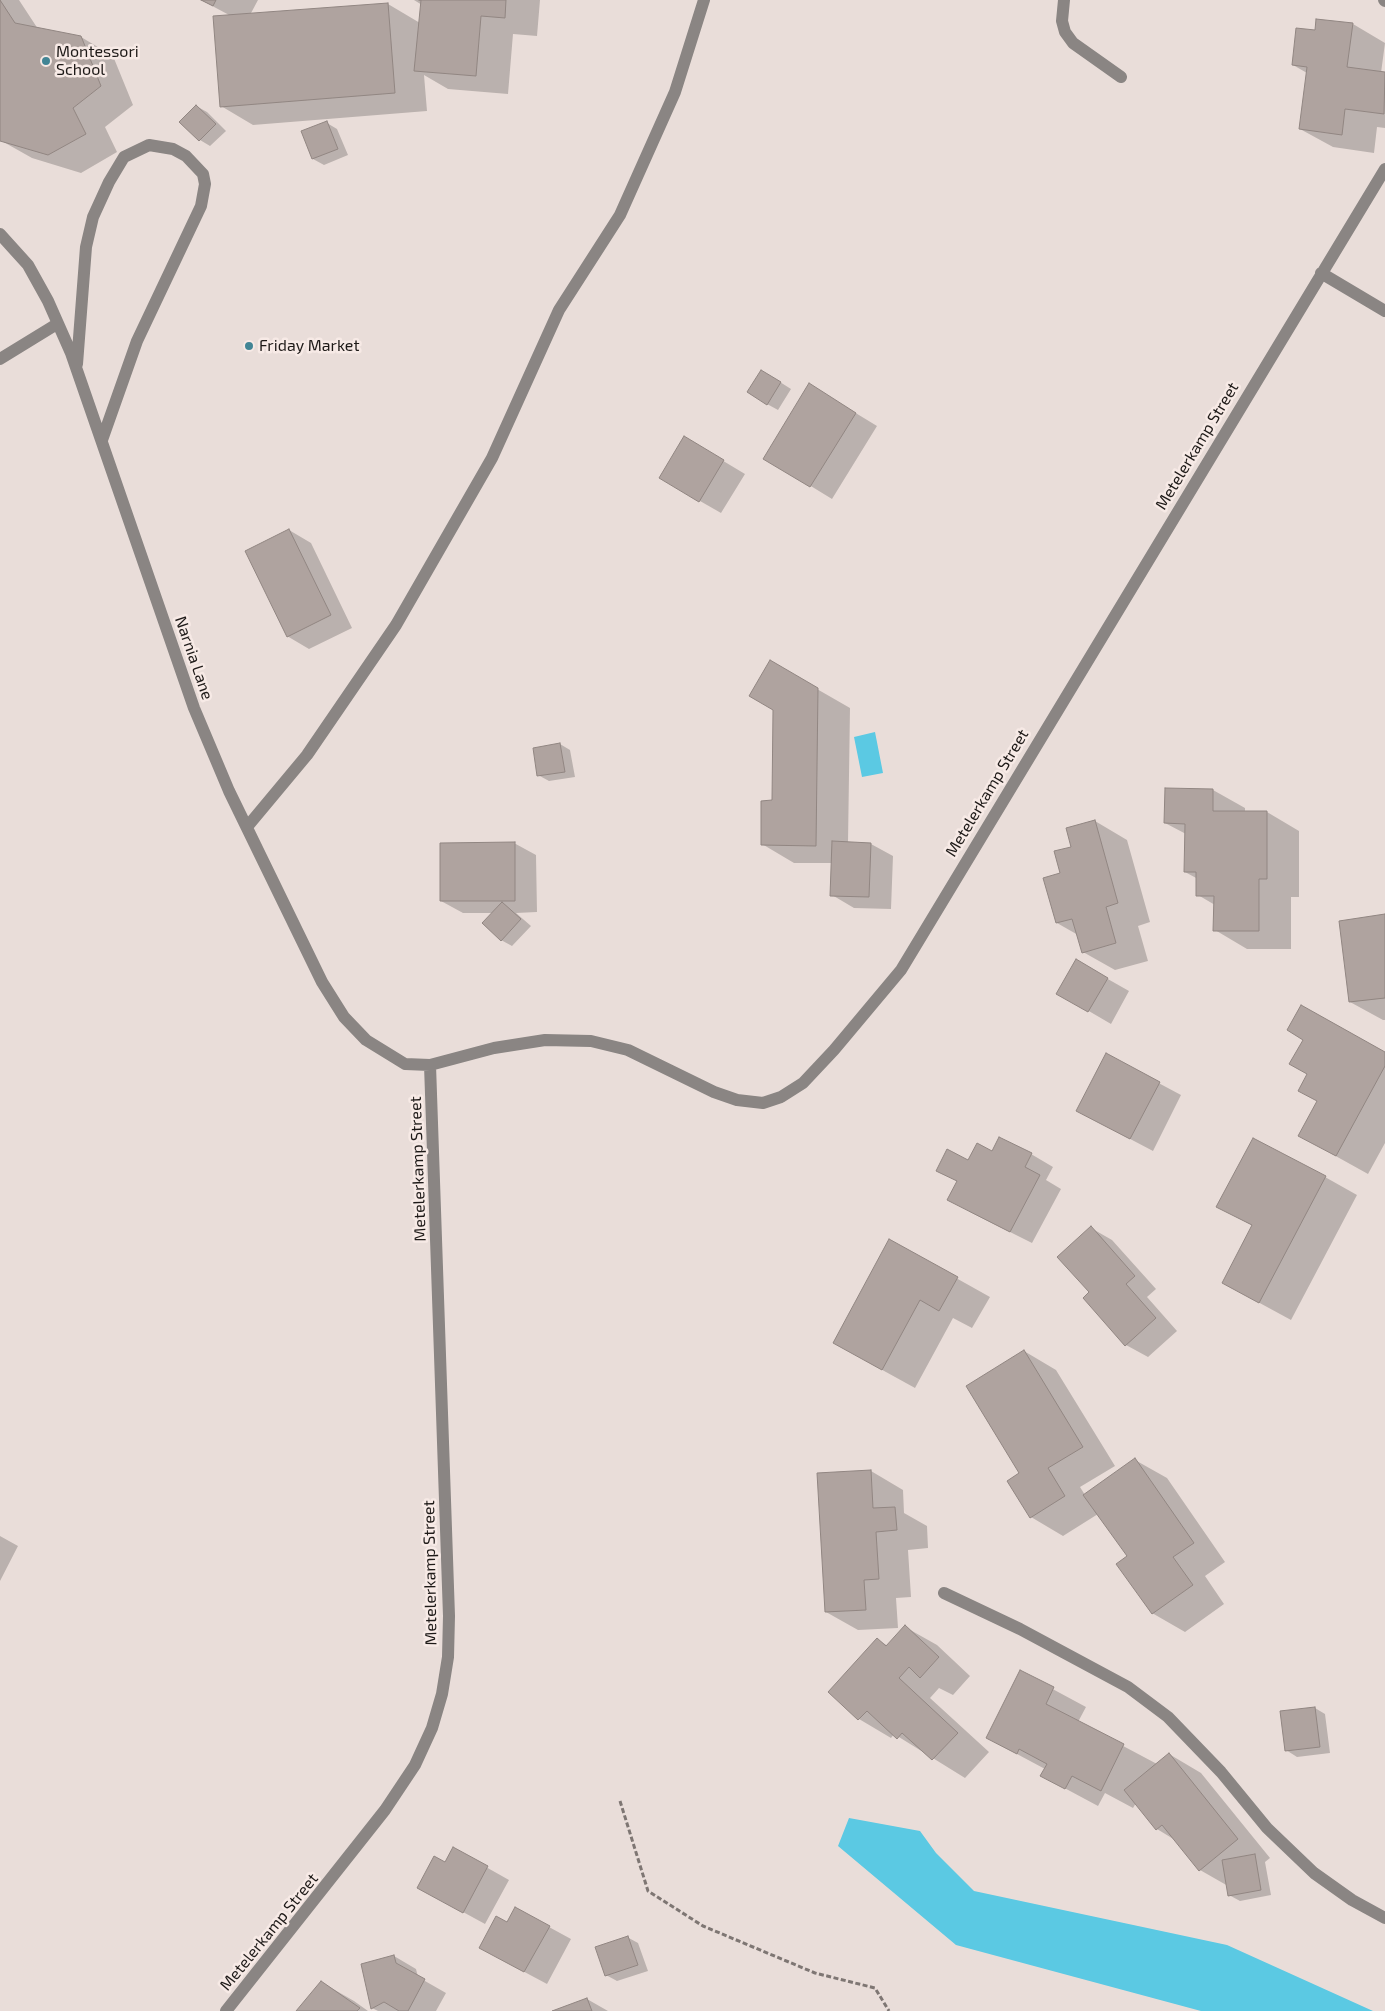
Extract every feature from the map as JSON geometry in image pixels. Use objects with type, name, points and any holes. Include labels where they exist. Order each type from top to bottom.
[{"type":"street","points":[[247,826],[307,755],[396,625],[492,458],[560,310],[620,215],[675,92],[704,0]]},
{"type":"street","points":[[1064,0],[1062,21],[1065,32],[1073,43],[1121,78]]},
{"type":"street","points":[[76,368],[86,247],[93,217],[109,182],[124,157],[149,145],[173,149],[186,156],[203,174],[205,184],[201,206],[137,341],[102,440]]},
{"type":"street","name":"Metelerkamp Street","points":[[405,1064],[430,1065],[514,1044],[567,1039],[591,1041],[628,1050],[714,1092],[752,1104],[772,1101],[803,1083],[834,1050],[901,970],[1385,169]]},
{"type":"street","name":"Narnia Lane","points":[[0,234],[28,265],[48,301],[76,368],[102,440],[194,708],[229,791],[322,982],[344,1017],[366,1040],[405,1064]]},
{"type":"street","points":[[1321,273],[1385,311]]},
{"type":"street","points":[[0,359],[57,324]]},
{"type":"street","name":"Metelerkamp Street","points":[[226,2011],[385,1810],[415,1765],[432,1728],[442,1694],[448,1657],[449,1616],[430,1065]]},
{"type":"street","points":[[944,1594],[1020,1629],[1128,1687],[1168,1717],[1221,1772],[1266,1828],[1314,1873],[1352,1900],[1385,1918]]},
{"type":"path","points":[[620,1801],[648,1891],[703,1926],[815,1973],[875,1988],[889,2011]]},
{"type":"water","points":[[875,732],[883,773],[862,777],[854,737]]},
{"type":"water","points":[[849,1818],[920,1831],[936,1853],[974,1891],[1227,1945],[1373,2011],[1201,2011],[956,1945],[838,1846]]},
{"type":"building","name":"Montessori School","points":[[0,0],[15,23],[81,36],[101,86],[73,108],[86,134],[48,155],[0,141]]},
{"type":"building","points":[[201,0],[216,0],[213,6]]},
{"type":"building","points":[[421,0],[506,0],[505,18],[481,16],[476,76],[414,71]]},
{"type":"building","points":[[388,3],[395,93],[220,107],[213,16]]},
{"type":"building","points":[[1316,19],[1353,23],[1347,67],[1385,72],[1384,114],[1345,109],[1342,135],[1299,129],[1307,67],[1292,65],[1296,28],[1315,30]]},
{"type":"building","points":[[196,105],[216,124],[199,141],[179,122]]},
{"type":"building","points":[[327,121],[338,149],[312,159],[301,131]]},
{"type":"building","points":[[761,370],[781,382],[767,405],[747,392]]},
{"type":"building","points":[[809,383],[856,413],[810,487],[763,459]]},
{"type":"building","points":[[684,436],[724,460],[699,502],[659,478]]},
{"type":"building","points":[[289,529],[331,615],[287,637],[245,551]]},
{"type":"building","points":[[770,660],[818,688],[816,846],[761,845],[761,801],[772,800],[773,710],[749,696]]},
{"type":"building","points":[[560,743],[565,772],[537,776],[533,748]]},
{"type":"building","points":[[1165,788],[1213,789],[1213,811],[1267,811],[1267,879],[1259,879],[1259,931],[1213,931],[1214,896],[1196,896],[1196,872],[1184,872],[1185,824],[1164,823]]},
{"type":"building","points":[[1095,820],[1118,903],[1106,907],[1116,943],[1082,953],[1072,919],[1056,923],[1043,878],[1060,873],[1054,851],[1071,847],[1066,828]]},
{"type":"building","points":[[832,841],[871,843],[869,897],[830,896]]},
{"type":"building","points":[[515,842],[515,901],[440,901],[440,843]]},
{"type":"building","points":[[502,902],[521,919],[501,941],[482,923]]},
{"type":"building","points":[[1385,914],[1385,998],[1349,1002],[1339,921]]},
{"type":"building","points":[[1076,959],[1108,978],[1088,1012],[1056,994]]},
{"type":"building","points":[[1301,1005],[1385,1052],[1385,1066],[1336,1156],[1298,1136],[1317,1101],[1298,1091],[1307,1074],[1289,1064],[1303,1040],[1287,1030]]},
{"type":"building","points":[[1106,1053],[1160,1082],[1130,1139],[1076,1111]]},
{"type":"building","points":[[999,1137],[1032,1153],[1025,1167],[1040,1175],[1010,1232],[947,1200],[957,1181],[936,1171],[947,1149],[968,1160],[977,1143],[992,1151]]},
{"type":"building","points":[[1253,1138],[1326,1176],[1259,1303],[1222,1283],[1252,1225],[1216,1207]]},
{"type":"building","points":[[1091,1226],[1135,1276],[1126,1284],[1156,1318],[1125,1346],[1083,1298],[1089,1292],[1057,1257]]},
{"type":"building","points":[[889,1239],[958,1277],[939,1311],[920,1300],[882,1370],[833,1343]]},
{"type":"building","points":[[1024,1350],[1083,1447],[1048,1468],[1065,1496],[1030,1518],[1007,1481],[1019,1473],[966,1386]]},
{"type":"building","points":[[1135,1458],[1194,1543],[1173,1557],[1193,1585],[1152,1614],[1116,1564],[1127,1556],[1083,1495]]},
{"type":"building","points":[[871,1470],[873,1508],[895,1507],[897,1530],[876,1532],[879,1579],[864,1580],[866,1610],[825,1612],[817,1473]]},
{"type":"building","points":[[905,1625],[939,1657],[920,1678],[909,1667],[899,1678],[958,1733],[932,1760],[902,1733],[897,1739],[867,1711],[858,1720],[828,1692],[877,1638],[886,1646]]},
{"type":"building","points":[[1020,1670],[1054,1687],[1046,1704],[1124,1744],[1101,1791],[1072,1776],[1065,1789],[1040,1776],[1047,1764],[1019,1749],[1017,1754],[986,1738]]},
{"type":"building","points":[[1315,1707],[1320,1747],[1285,1751],[1280,1711]]},
{"type":"building","points":[[1169,1753],[1238,1839],[1199,1871],[1162,1825],[1156,1830],[1124,1790]]},
{"type":"building","points":[[453,1847],[488,1866],[463,1913],[417,1888],[434,1856],[445,1862]]},
{"type":"building","points":[[1255,1854],[1261,1890],[1228,1896],[1222,1860]]},
{"type":"building","points":[[515,1907],[550,1926],[524,1972],[479,1948],[496,1916],[507,1922]]},
{"type":"building","points":[[628,1936],[638,1965],[605,1976],[595,1947]]},
{"type":"building","points":[[394,1955],[396,1963],[425,1979],[408,2011],[399,2011],[384,2002],[371,2009],[361,1964]]},
{"type":"building","points":[[321,1981],[360,2008],[357,2011],[296,2011]]},
{"type":"building","points":[[587,1998],[592,2011],[552,2011]]},
{"type":"place","name":"Montessori School","points":[[46,61]]},
{"type":"place","name":"Friday Market","points":[[249,346]]}]
